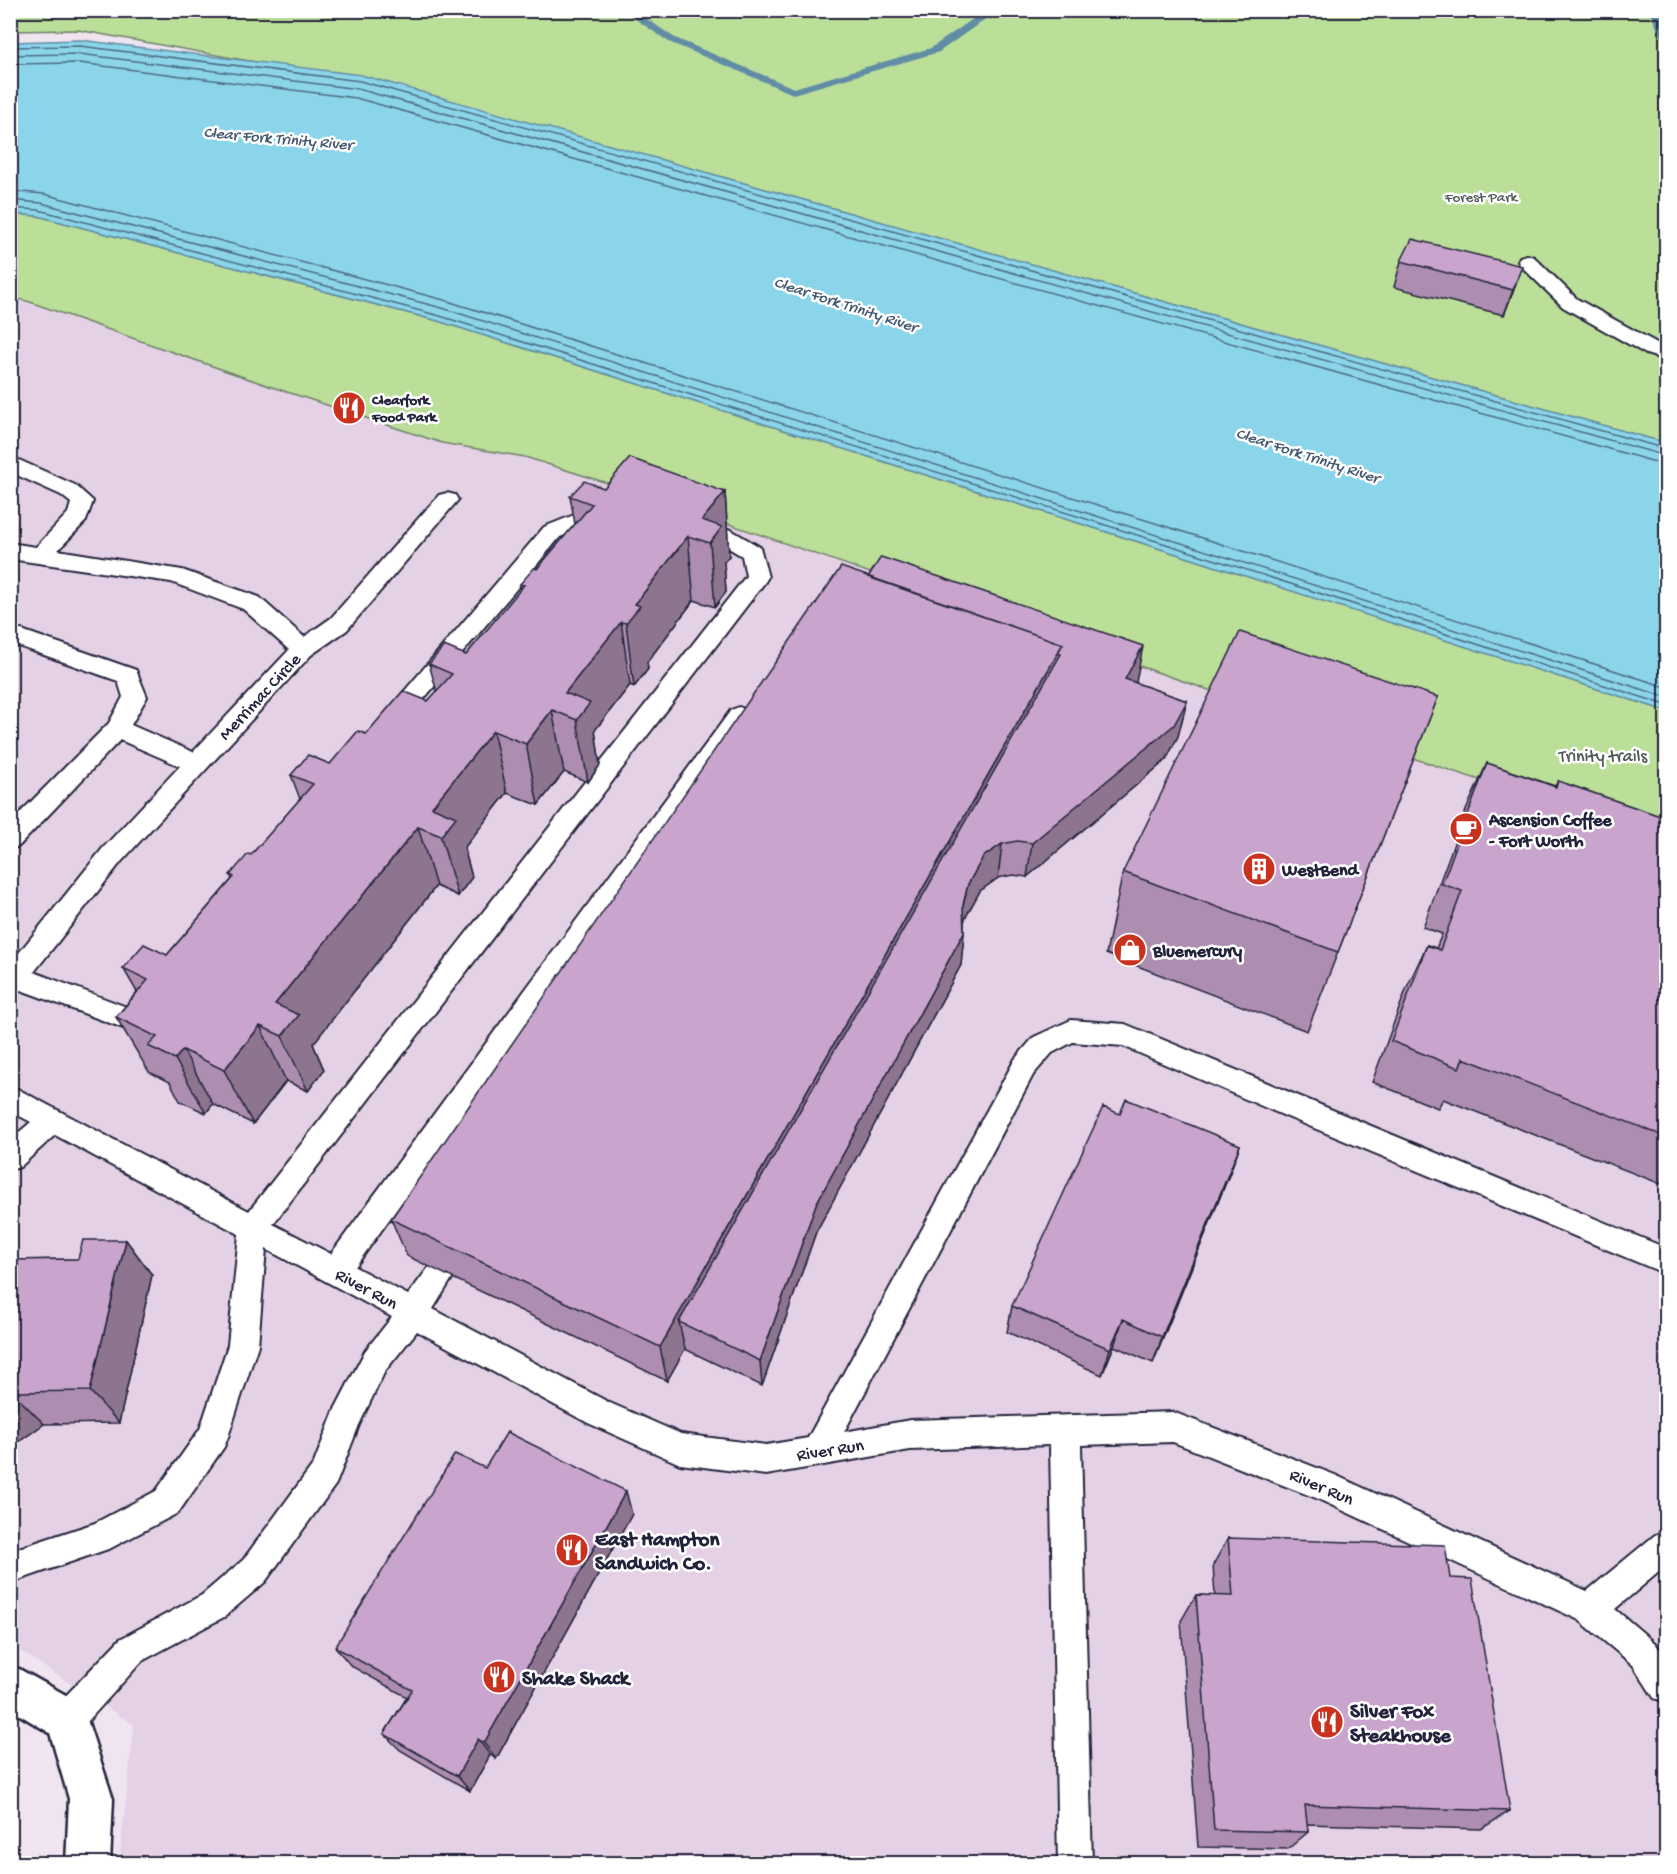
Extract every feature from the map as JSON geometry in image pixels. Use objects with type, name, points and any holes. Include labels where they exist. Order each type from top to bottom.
[{"type":"street","points":[[10,1685],[67,1719],[91,1799],[88,1863]]},
{"type":"lane","points":[[1527,261],[1570,303],[1660,352]]},
{"type":"lane","points":[[10,463],[68,490],[82,501],[78,516],[41,555]]},
{"type":"lane","points":[[303,649],[339,624],[447,500]]},
{"type":"lane","points":[[375,741],[552,532],[592,516],[633,513]]},
{"type":"lane","points":[[10,1567],[100,1537],[167,1502],[213,1437],[243,1345],[254,1227],[757,577],[752,552],[723,535],[677,522]]},
{"type":"lane","name":"Merrimac Circle","points":[[10,551],[174,575],[251,603],[303,649],[112,855],[14,981]]},
{"type":"lane","points":[[10,634],[129,676],[135,697],[117,729],[10,839]]},
{"type":"lane","points":[[336,1271],[754,696]]},
{"type":"lane","points":[[117,729],[197,764]]},
{"type":"lane","points":[[14,981],[137,1022],[160,995]]},
{"type":"lane","points":[[817,1451],[1024,1067],[1043,1045],[1071,1031],[1125,1035],[1295,1108],[1666,1261]]},
{"type":"lane","name":"River Run","points":[[10,1097],[599,1413],[680,1449],[766,1460],[910,1436],[1173,1427],[1324,1486],[1590,1610],[1644,1654],[1666,1686]]},
{"type":"lane","points":[[10,1158],[53,1120]]},
{"type":"lane","points":[[67,1719],[131,1650],[213,1606],[254,1571],[326,1473],[346,1419],[375,1361],[442,1272]]},
{"type":"lane","points":[[1065,1430],[1075,1863]]},
{"type":"lane","points":[[1590,1610],[1666,1546]]},
{"type":"shaded area","points":[[10,299],[27,301],[269,386],[442,443],[525,457],[648,496],[1278,714],[1666,841],[1666,1863],[119,1863],[134,1725],[11,1645]]},
{"type":"green space","name":"Forest Park","points":[[10,11],[1666,11],[1666,443],[416,91],[78,30],[11,31]]},
{"type":"green space","name":"Trinity trails","points":[[11,214],[38,216],[438,321],[1666,711],[1666,841],[1278,714],[648,496],[525,457],[442,443],[269,386],[27,301],[11,298]]},
{"type":"water","name":"Clear Fork Trinity River","points":[[80,40],[361,75],[1666,443],[1666,711],[438,321],[38,216],[11,214],[11,42]]},
{"type":"building","points":[[1412,239],[1522,266],[1513,290],[1401,261]]},
{"type":"building","points":[[630,458],[725,492],[702,520],[722,527],[710,543],[688,536],[635,604],[640,606],[626,623],[621,622],[565,693],[590,703],[577,720],[552,710],[526,744],[493,731],[432,807],[456,817],[441,836],[418,827],[275,1004],[299,1015],[282,1036],[260,1026],[224,1070],[183,1050],[175,1059],[148,1046],[157,1037],[116,1017],[148,980],[123,968],[144,944],[167,955],[234,877],[230,875],[248,854],[251,855],[313,784],[291,775],[308,755],[330,764],[358,731],[366,734],[403,691],[428,701],[452,674],[429,664],[444,646],[466,655],[524,585],[520,584],[534,568],[537,569],[592,504],[570,496],[584,481],[604,488]]},
{"type":"building","points":[[881,557],[1143,646],[1125,679],[1187,701],[1174,725],[1032,843],[1017,841],[1002,844],[983,857],[968,884],[963,905],[964,932],[816,1204],[760,1361],[679,1322],[1061,654],[1057,653],[1063,644],[868,577]]},
{"type":"building","points":[[841,567],[1063,644],[660,1347],[391,1219]]},
{"type":"building","name":"WestBend","points":[[1240,632],[1438,697],[1338,952],[1123,872]]},
{"type":"building","points":[[1487,763],[1556,787],[1558,781],[1666,818],[1666,1137],[1463,1058],[1459,1068],[1391,1041],[1427,945],[1440,950],[1462,891],[1442,884]]},
{"type":"building","points":[[1126,1099],[1240,1145],[1162,1337],[1123,1319],[1110,1349],[1012,1306],[1103,1107],[1120,1114]]},
{"type":"building","points":[[83,1240],[126,1240],[90,1391],[10,1393],[10,1260],[78,1259]]},
{"type":"building","points":[[507,1432],[626,1491],[484,1743],[478,1739],[457,1776],[384,1734],[412,1690],[335,1647],[455,1454],[485,1468]]},
{"type":"building","name":"Silver Fox Steakhouse","points":[[1228,1538],[1445,1545],[1450,1578],[1472,1579],[1510,1811],[1305,1805],[1308,1832],[1214,1830],[1196,1595],[1233,1596]]},
{"type":"waterway","points":[[627,10],[672,40],[793,91],[935,50],[993,10]]},
{"type":"waterway","points":[[1654,10],[1666,37]]},
{"type":"place","name":"Clearfork Food Park","points":[[349,408]]},
{"type":"place","name":"Ascension Coffee - Fort Worth","points":[[1466,829]]},
{"type":"place","name":"WestBend","points":[[1259,869]]},
{"type":"place","name":"Bluemercury","points":[[1130,950]]},
{"type":"place","name":"East Hampton Sandwich Co.","points":[[572,1550]]},
{"type":"place","name":"Shake Shack","points":[[499,1677]]},
{"type":"place","name":"Silver Fox Steakhouse","points":[[1327,1722]]}]
